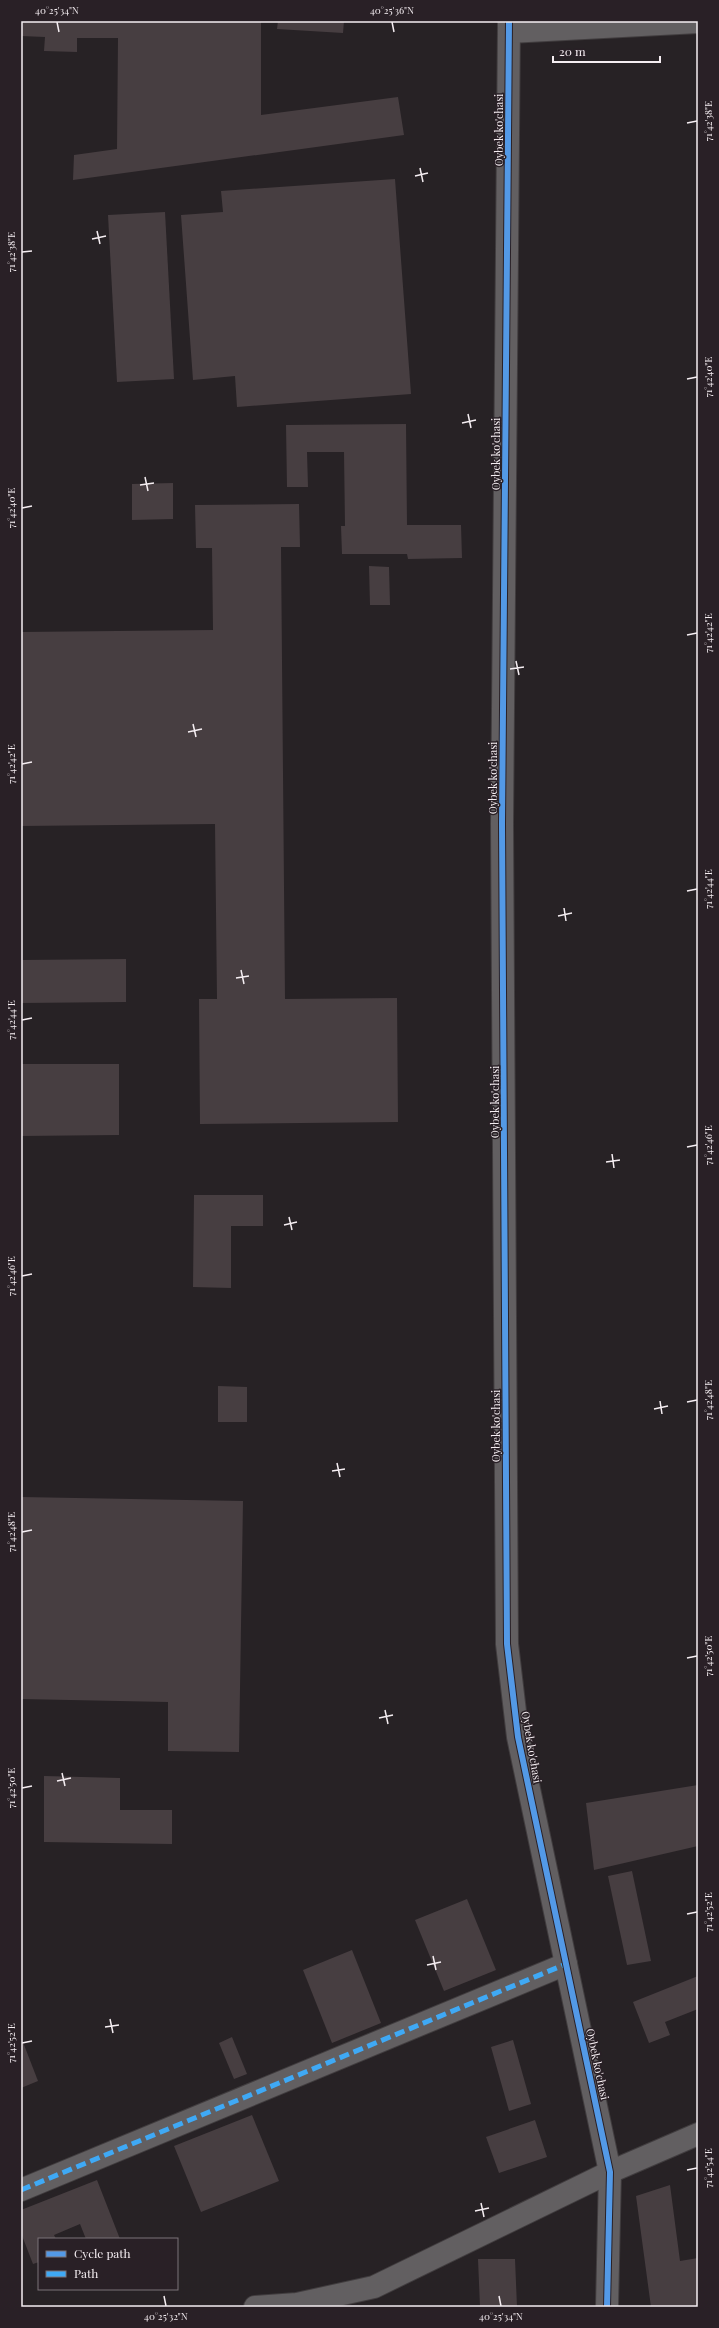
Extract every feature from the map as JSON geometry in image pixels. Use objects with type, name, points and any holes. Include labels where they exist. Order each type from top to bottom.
[{"type":"street","points":[[509,26],[698,22]]},
{"type":"street","name":"Oybek ko'chasi","points":[[509,26],[502,816],[506,1644],[518,1737],[610,2172],[608,2307]]},
{"type":"street","points":[[21,2190],[566,1964]]},
{"type":"street","points":[[255,2307],[297,2304],[374,2287],[610,2172],[698,2134]]},
{"type":"building","points":[[21,21],[261,21],[261,115],[398,97],[404,135],[73,180],[74,155],[117,149],[118,38],[77,38],[77,52],[44,51],[45,37],[21,36]]},
{"type":"building","points":[[278,21],[344,21],[343,33],[277,29]]},
{"type":"building","points":[[395,179],[411,394],[237,407],[235,376],[193,380],[181,215],[223,212],[221,191]]},
{"type":"building","points":[[165,212],[174,379],[117,382],[108,215]]},
{"type":"building","points":[[406,424],[407,525],[461,525],[462,558],[408,559],[407,554],[342,554],[341,526],[345,526],[344,452],[307,452],[308,487],[287,487],[286,425]]},
{"type":"building","points":[[173,483],[173,519],[132,520],[132,484]]},
{"type":"building","points":[[299,504],[300,547],[281,547],[285,999],[397,998],[398,1122],[200,1124],[199,999],[217,999],[215,824],[21,826],[21,632],[213,630],[212,548],[196,548],[195,505]]},
{"type":"building","points":[[369,566],[389,567],[390,605],[370,605]]},
{"type":"building","points":[[126,959],[126,1002],[21,1003],[21,960]]},
{"type":"building","points":[[21,1064],[119,1064],[119,1135],[21,1136]]},
{"type":"building","points":[[194,1195],[263,1195],[263,1226],[231,1226],[231,1288],[193,1287]]},
{"type":"building","points":[[218,1386],[247,1387],[247,1422],[218,1422]]},
{"type":"building","points":[[21,1497],[243,1501],[239,1752],[168,1751],[168,1702],[21,1699]]},
{"type":"building","points":[[44,1776],[120,1778],[120,1810],[172,1810],[172,1844],[44,1842]]},
{"type":"building","points":[[698,1785],[698,1846],[594,1870],[586,1803]]},
{"type":"building","points":[[632,1871],[651,1961],[627,1965],[608,1876]]},
{"type":"building","points":[[467,1899],[496,1970],[444,1991],[415,1920]]},
{"type":"building","points":[[352,1950],[381,2023],[332,2043],[303,1970]]},
{"type":"building","points":[[698,1976],[698,2009],[665,2022],[670,2035],[649,2043],[633,2002]]},
{"type":"building","points":[[21,2037],[38,2081],[21,2088]]},
{"type":"building","points":[[232,2037],[247,2074],[234,2079],[219,2043]]},
{"type":"building","points":[[513,2040],[531,2104],[509,2111],[491,2047]]},
{"type":"building","points":[[252,2115],[279,2181],[201,2212],[174,2146]]},
{"type":"building","points":[[535,2120],[547,2157],[499,2173],[486,2137]]},
{"type":"building","points":[[97,2180],[120,2238],[86,2238],[80,2224],[54,2235],[56,2238],[38,2238],[38,2262],[33,2264],[21,2233],[21,2210]]},
{"type":"building","points":[[670,2185],[680,2261],[698,2258],[698,2307],[651,2307],[636,2196]]},
{"type":"building","points":[[478,2259],[515,2259],[517,2307],[480,2307]]},
{"type":"marked path","points":[[21,2190],[566,1964]]},
{"type":"cycle path","points":[[509,21],[502,824],[507,1644],[518,1737],[610,2172],[607,2307]]}]
